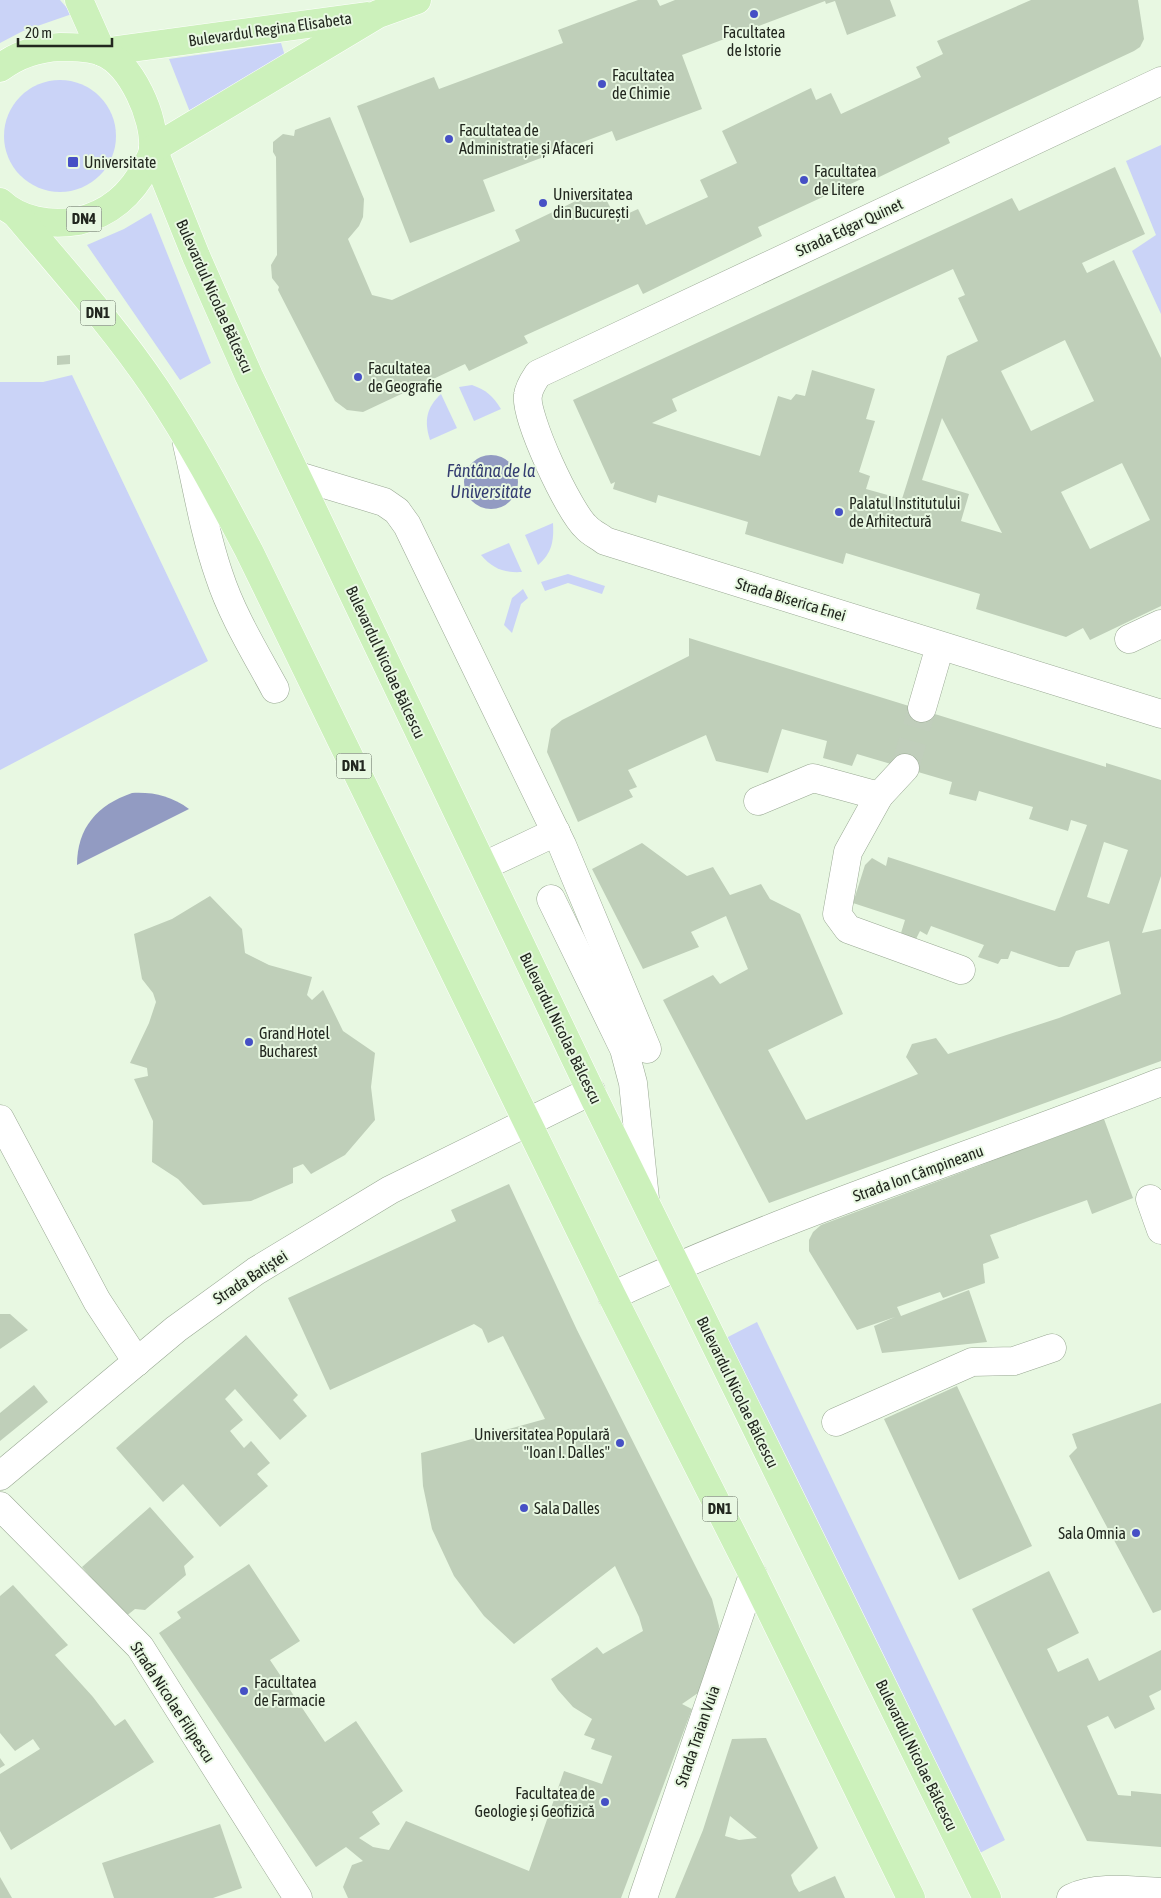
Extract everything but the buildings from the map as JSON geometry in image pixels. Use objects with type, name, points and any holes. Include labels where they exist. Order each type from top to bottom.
[{"type":"main road","name":"DN4","points":[[6,210],[37,222],[64,223],[97,215],[112,208],[128,193],[142,174],[153,149],[150,121],[140,95],[127,73],[102,52],[79,0]]},
{"type":"main road","name":"Bulevardul Regina Elisabeta","points":[[153,149],[378,14],[417,0]]},
{"type":"main road","name":"Bulevardul Regina Elisabeta","points":[[0,68],[18,57],[52,48],[68,47],[102,52],[378,14]]},
{"type":"main road","name":"Bulevardul Nicolae Bălcescu","points":[[153,149],[196,256],[298,476],[591,1091],[987,1898]]},
{"type":"main road","name":"DN1","points":[[6,210],[137,362],[186,435],[249,551],[529,1120],[612,1296],[753,1575],[911,1898]]},
{"type":"street","name":"Strada Edgar Quinet","points":[[538,374],[1161,81]]},
{"type":"street","name":"Strada Biserica Enei","points":[[538,374],[532,383],[528,395],[529,416],[570,507],[586,527],[598,536],[624,547],[1161,714]]},
{"type":"street","points":[[186,435],[208,541],[219,575],[234,611],[275,689]]},
{"type":"street","points":[[298,476],[384,502],[397,511],[411,534],[556,832],[647,1050]]},
{"type":"street","points":[[1129,640],[1161,624]]},
{"type":"street","points":[[922,708],[940,646]]},
{"type":"street","points":[[905,768],[879,796],[848,852],[837,914],[848,929],[961,970]]},
{"type":"street","points":[[758,801],[813,778],[879,796]]},
{"type":"street","points":[[484,866],[556,832]]},
{"type":"street","points":[[551,899],[624,1049],[629,1065],[633,1083],[645,1202]]},
{"type":"street","name":"Strada Ion Câmpineanu","points":[[612,1296],[676,1266],[745,1238],[1161,1082]]},
{"type":"street","name":"Strada Batiștei","points":[[0,1476],[220,1295],[256,1271],[390,1190],[591,1091]]},
{"type":"street","points":[[0,1119],[97,1301],[137,1362]]},
{"type":"street","points":[[1150,1199],[1161,1230]]},
{"type":"street","points":[[836,1422],[972,1362],[1014,1361],[1052,1348]]},
{"type":"street","name":"Strada Nicolae Filipescu","points":[[0,1506],[140,1646],[298,1898]]},
{"type":"street","name":"Strada Traian Vuia","points":[[643,1898],[753,1575]]},
{"type":"street","points":[[1071,1898],[1093,1892],[1161,1892]]},
{"type":"shaded area","points":[[0,0],[60,0],[72,14],[23,31],[0,43]]},
{"type":"shaded area","points":[[281,43],[285,56],[190,112],[169,59]]},
{"type":"shaded area","points":[[60,80],[81,84],[99,97],[112,115],[116,136],[112,157],[99,175],[81,188],[60,192],[39,188],[21,175],[8,157],[4,136],[8,115],[21,97],[39,84]]},
{"type":"shaded area","points":[[1161,145],[1161,314],[1132,251],[1156,235],[1126,161]]},
{"type":"shaded area","points":[[151,213],[211,363],[180,380],[87,245],[124,229]]},
{"type":"shaded area","points":[[72,375],[208,661],[0,770],[0,382],[43,382]]},
{"type":"shaded area","points":[[472,385],[489,394],[501,409],[474,421],[459,387]]},
{"type":"shaded area","points":[[441,394],[457,428],[430,440],[427,427],[429,410]]},
{"type":"shaded area","points":[[553,523],[551,546],[546,556],[538,565],[525,535]]},
{"type":"shaded area","points":[[509,543],[522,572],[510,572],[494,567],[481,555]]},
{"type":"shaded area","points":[[568,574],[605,586],[602,594],[568,583],[545,591],[541,582]]},
{"type":"shaded area","points":[[523,589],[528,598],[521,604],[512,633],[504,625],[512,598]]},
{"type":"shaded area","points":[[757,1322],[1005,1840],[974,1856],[726,1338]]},
{"type":"water","name":"Fântâna de la Universitate","points":[[486,455],[496,455],[506,459],[514,467],[518,482],[514,497],[506,505],[496,509],[486,509],[476,505],[468,497],[464,487],[464,477],[468,467],[476,459]]},
{"type":"water","points":[[132,793],[148,793],[162,796],[176,801],[189,809],[77,865],[81,840],[91,820],[109,804]]},
{"type":"tunnel","points":[[905,768],[922,708]]},
{"type":"place","name":"Facultatea de Istorie","points":[[754,14]]},
{"type":"place","name":"Facultatea de Chimie","points":[[602,84]]},
{"type":"place","name":"Facultatea de Administrație și Afaceri","points":[[449,139]]},
{"type":"place","name":"Universitate","points":[[73,162]]},
{"type":"place","name":"Facultatea de Litere","points":[[804,180]]},
{"type":"place","name":"Universitatea din București","points":[[543,203]]},
{"type":"place","name":"Facultatea de Geografie","points":[[358,377]]},
{"type":"place","name":"Palatul Institutului de Arhitectură","points":[[839,512]]},
{"type":"place","name":"Grand Hotel Bucharest","points":[[249,1042]]},
{"type":"place","name":"Universitatea Populară \"Ioan I. Dalles\"","points":[[620,1443]]},
{"type":"place","name":"Sala Dalles","points":[[524,1508]]},
{"type":"place","name":"Sala Omnia","points":[[1136,1533]]},
{"type":"place","name":"Facultatea de Farmacie","points":[[244,1691]]},
{"type":"place","name":"Facultatea de Geologie și Geofizică","points":[[605,1802]]}]
